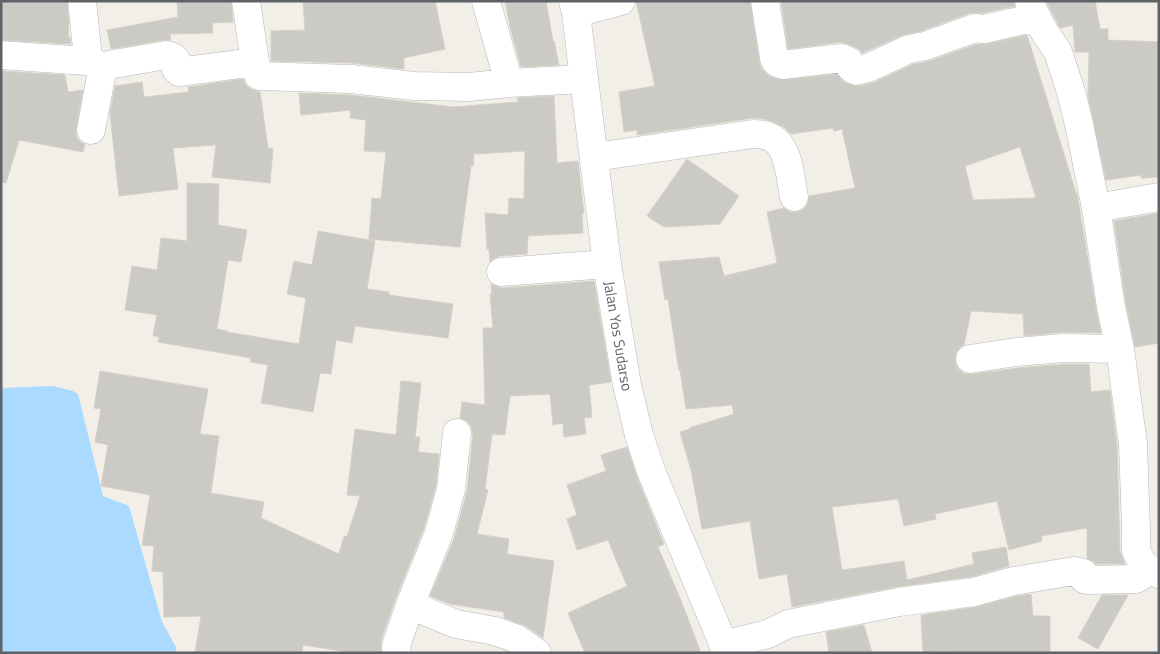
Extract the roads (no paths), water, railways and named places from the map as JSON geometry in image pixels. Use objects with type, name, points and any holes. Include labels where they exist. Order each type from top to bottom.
[{"type":"street","points":[[82,1],[87,48],[95,64],[91,130]]},
{"type":"street","points":[[246,1],[255,62],[258,75],[260,76],[351,79],[414,86],[469,87],[509,82],[584,79]]},
{"type":"street","points":[[486,1],[509,82]]},
{"type":"street","points":[[574,7],[621,1]]},
{"type":"street","points":[[765,1],[776,62],[782,65],[846,58],[850,61],[851,68],[856,71],[868,68],[909,49],[925,46],[975,28],[984,29],[1033,9],[1042,28],[1058,52],[1080,124],[1096,208],[1111,307],[1120,349],[1133,444],[1136,551],[1143,564],[1155,572]]},
{"type":"street","name":"Jalan Yos Sudarso","points":[[574,7],[595,157],[607,264],[626,385],[651,471],[725,649]]},
{"type":"street","points":[[1,55],[95,64],[166,55],[174,57],[176,69],[179,72],[255,62]]},
{"type":"street","points":[[595,157],[764,134],[776,140],[785,152],[794,197]]},
{"type":"street","points":[[1096,208],[1159,197]]},
{"type":"street","points":[[501,272],[607,264]]},
{"type":"street","points":[[970,359],[1016,352],[1063,348],[1120,349]]},
{"type":"street","points":[[397,653],[396,646],[410,605],[439,533],[450,490],[457,433]]},
{"type":"street","points":[[725,649],[768,634],[788,624],[899,602],[974,592],[1014,581],[1074,571],[1083,572],[1084,579],[1086,580],[1136,579],[1155,572]]},
{"type":"street","points":[[410,605],[456,624],[495,631],[517,639],[537,653]]},
{"type":"water","points":[[53,386],[78,394],[103,496],[129,506],[162,622],[176,647],[176,653],[1,653],[1,388]]}]
